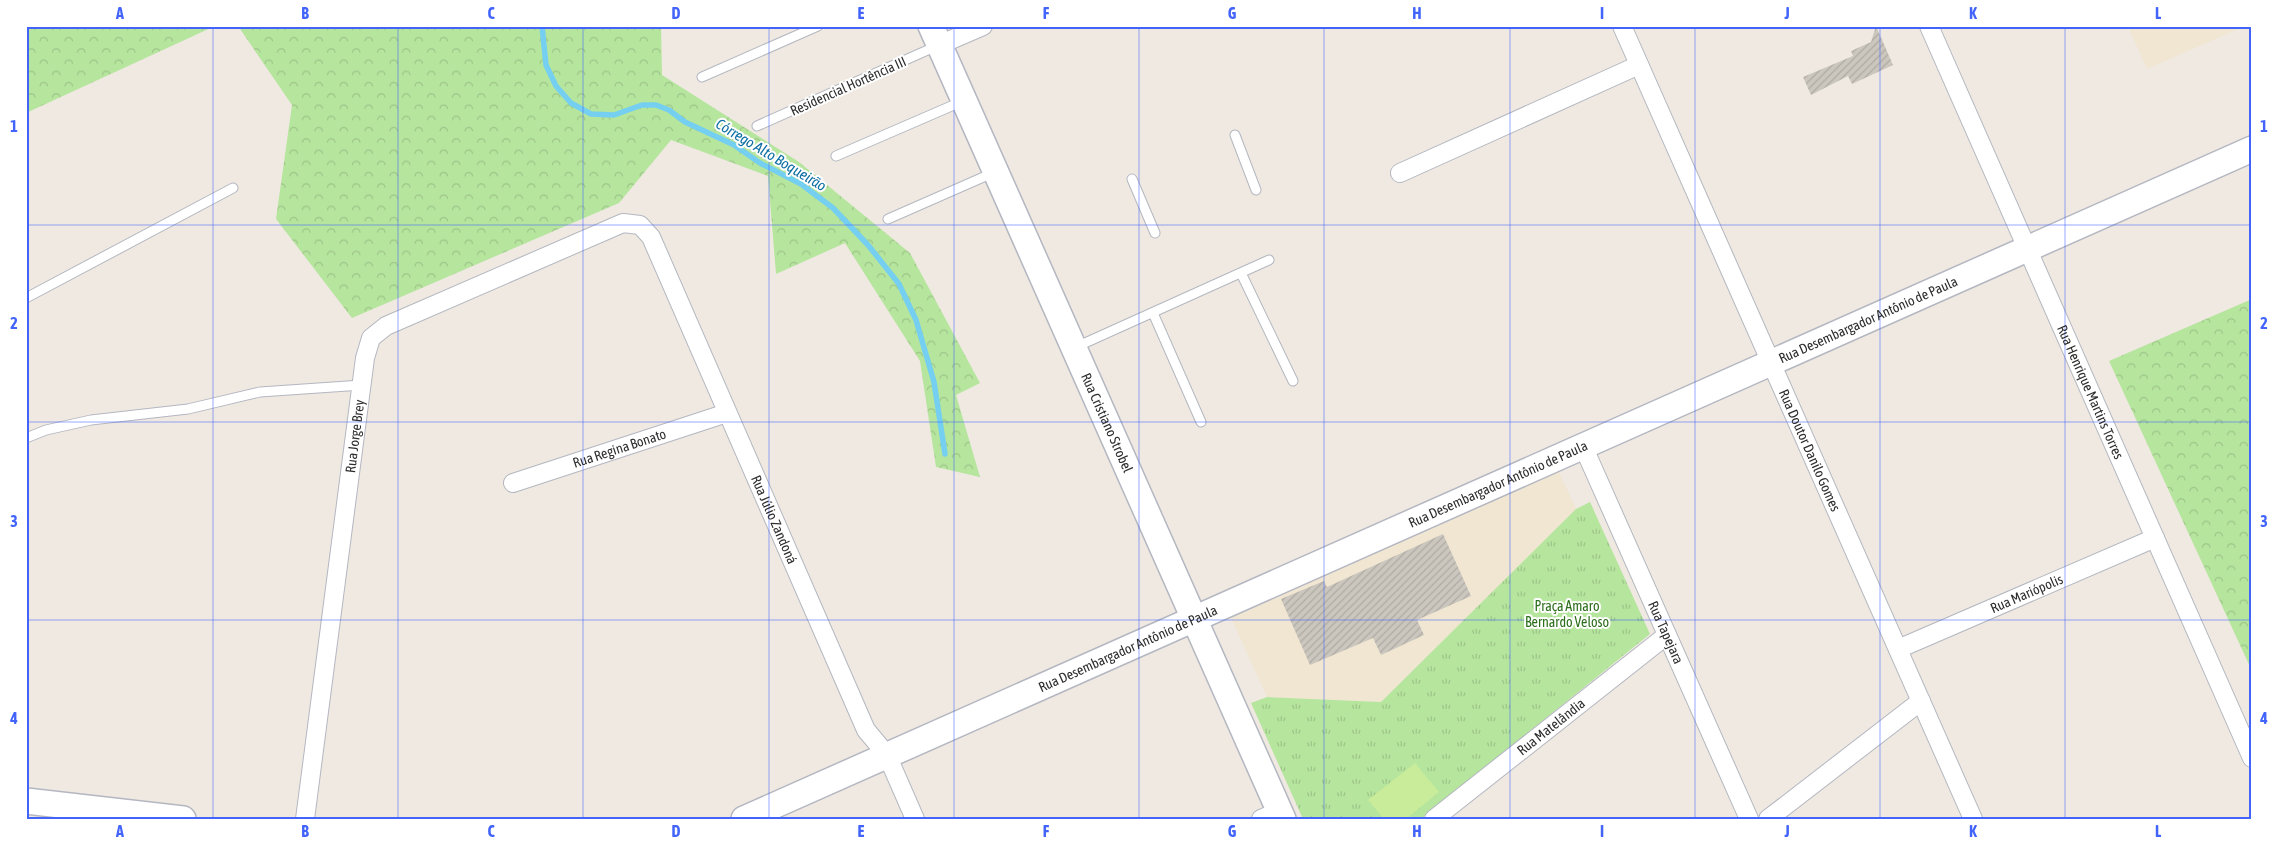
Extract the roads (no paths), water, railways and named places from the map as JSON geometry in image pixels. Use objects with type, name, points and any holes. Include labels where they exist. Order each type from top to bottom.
[{"type":"main road","name":"Rua Cristiano Strobel","points":[[935,36],[1193,619],[1274,816]]},
{"type":"main road","name":"Rua Desembargador Antônio de Paula","points":[[744,819],[2252,149]]},
{"type":"main road","points":[[26,801],[183,819]]},
{"type":"street","points":[[935,36],[983,26]]},
{"type":"street","name":"Rua Doutor Danilo Gomes","points":[[1622,26],[1973,819]]},
{"type":"street","name":"Rua Henrique Martins Torres","points":[[1929,26],[2252,758]]},
{"type":"street","points":[[1400,173],[1639,65]]},
{"type":"street","name":"Rua Jorge Brey","points":[[304,819],[367,347],[371,338],[378,331],[616,225],[632,223]]},
{"type":"street","name":"Rua Júlio Zandoná","points":[[632,223],[640,226],[650,236],[866,730],[887,755],[915,819]]},
{"type":"street","name":"Rua Regina Bonato","points":[[513,483],[728,413]]},
{"type":"street","name":"Rua Tapejara","points":[[1582,446],[1749,819]]},
{"type":"street","name":"Rua Mariópolis","points":[[1898,649],[2155,538]]},
{"type":"street","name":"Rua Matelândia","points":[[1434,819],[1667,635]]},
{"type":"street","points":[[1768,819],[1921,701]]},
{"type":"lane","points":[[702,77],[818,26]]},
{"type":"lane","name":"Residencial Hortência III","points":[[757,126],[935,36]]},
{"type":"lane","points":[[836,156],[964,101]]},
{"type":"lane","points":[[1235,135],[1256,190]]},
{"type":"lane","points":[[888,219],[995,172]]},
{"type":"lane","points":[[1132,179],[1155,232]]},
{"type":"lane","points":[[27,297],[233,188]]},
{"type":"lane","points":[[1073,348],[1269,260]]},
{"type":"lane","points":[[1242,273],[1293,381]]},
{"type":"lane","points":[[1153,313],[1201,422]]},
{"type":"lane","points":[[26,438],[46,430],[91,420],[188,409],[260,392],[362,386]]},
{"type":"waterway","name":"Córrego Alto Boqueirão","points":[[542,26],[546,65],[556,86],[571,103],[591,114],[614,115],[642,105],[656,105],[669,110],[685,122],[734,145],[760,163],[801,184],[833,208],[868,245],[899,284],[916,320],[934,382],[945,454]]},
{"type":"park label","name":"Praça Amaro Bernardo Veloso","points":[[1567,614]]}]
